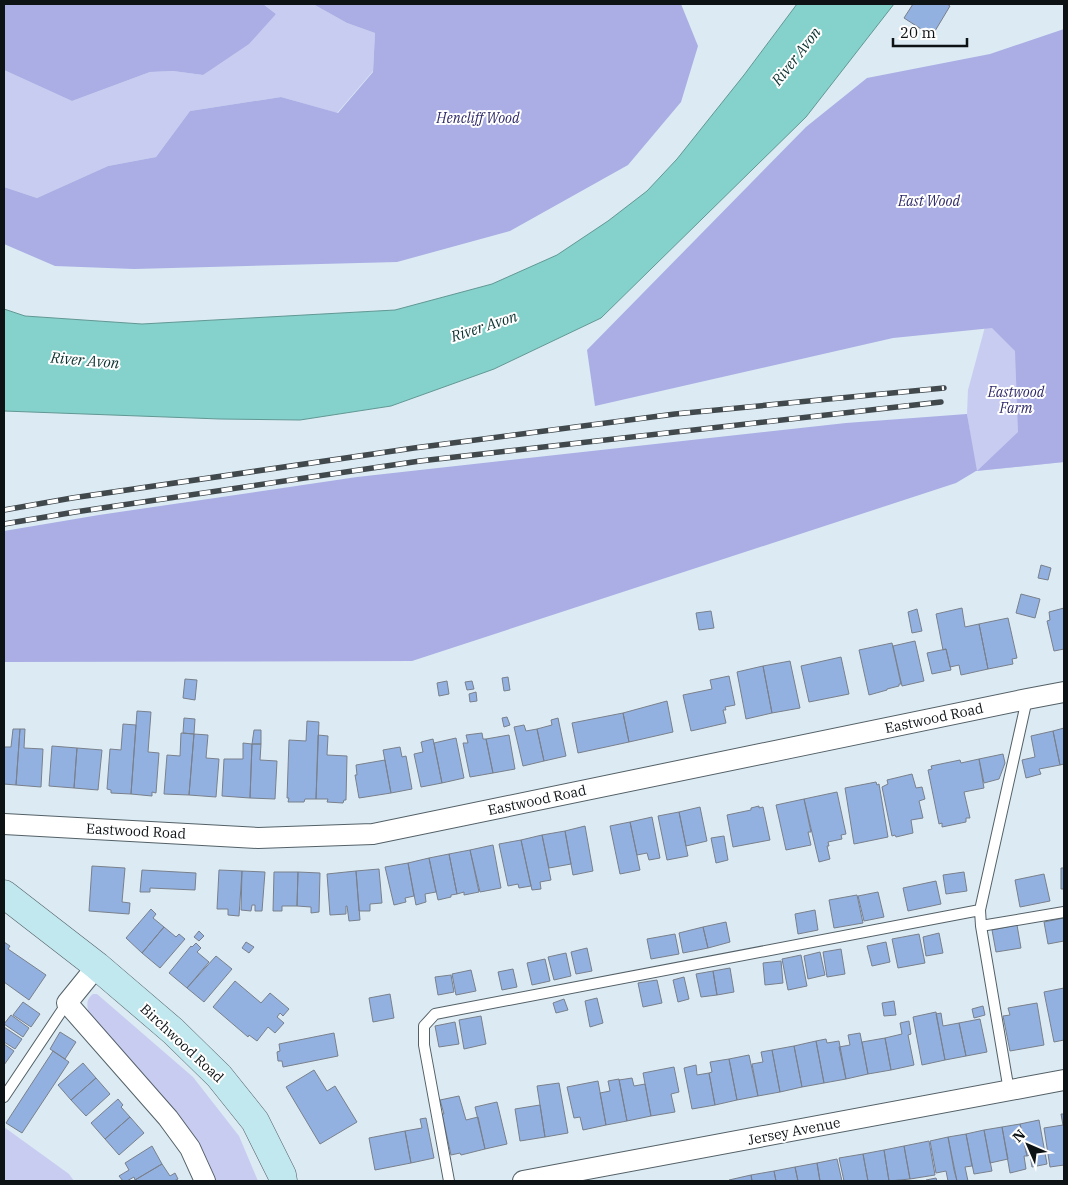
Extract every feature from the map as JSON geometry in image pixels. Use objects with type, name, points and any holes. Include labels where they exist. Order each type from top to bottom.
[{"type":"street","name":"Eastwood Road","points":[[4,824],[258,838],[373,834],[1027,698],[1064,692]]},
{"type":"street","name":"Birchwood Road","points":[[4,894],[97,966],[173,1031],[220,1076],[255,1121],[282,1175],[283,1181]]},
{"type":"street","points":[[97,966],[67,1003],[168,1118],[190,1148],[205,1181]]},
{"type":"street","name":"Jersey Avenue","points":[[523,1181],[1064,1080]]},
{"type":"lane","points":[[1009,1091],[981,926],[980,910],[1027,698]]},
{"type":"lane","points":[[449,1181],[424,1045],[424,1026],[435,1014],[980,910]]},
{"type":"lane","points":[[981,926],[1064,912]]},
{"type":"lane","points":[[4,1097],[67,1003]]},
{"type":"green space","points":[[4,4],[263,4],[276,14],[249,44],[203,75],[173,71],[150,72],[72,101],[4,70]]},
{"type":"green space","points":[[263,4],[313,4],[347,23],[375,33],[373,71],[337,113],[281,97],[190,111],[156,157],[108,166],[37,198],[4,187],[4,70],[72,101],[150,72],[173,71],[203,75],[276,14]]},
{"type":"green space","name":"Hencliff Wood","points":[[313,4],[681,4],[698,46],[681,102],[628,165],[510,231],[397,262],[134,269],[55,266],[4,244],[4,187],[37,198],[108,166],[156,157],[190,111],[281,97],[338,113],[373,72],[375,33],[347,23]]},
{"type":"green space","name":"East Wood","points":[[1064,29],[1064,462],[977,471],[1018,432],[1015,351],[992,328],[893,338],[595,406],[587,350],[806,127],[867,78],[990,54]]},
{"type":"green space","name":"Eastwood Farm","points":[[1056,63],[1064,462],[976,471],[967,414],[968,390]]},
{"type":"green space","points":[[967,414],[977,471],[956,483],[412,661],[4,662],[4,531],[357,477],[846,423]]},
{"type":"green space","points":[[93,994],[97,994],[193,1077],[239,1136],[258,1181],[216,1181],[207,1159],[180,1119],[90,1016],[88,1001]]},
{"type":"green space","points":[[4,1127],[69,1174],[74,1181],[4,1181]]},
{"type":"water","name":"River Avon","points":[[797,4],[894,4],[806,117],[601,318],[494,369],[391,406],[300,420],[4,411],[4,309],[25,316],[142,324],[395,310],[492,284],[557,255],[608,221],[647,191],[677,159],[744,75]]},
{"type":"building","points":[[913,4],[947,4],[950,6],[932,36],[904,18]]},
{"type":"building","points":[[1041,565],[1051,568],[1048,580],[1038,578]]},
{"type":"building","points":[[1021,594],[1040,599],[1035,618],[1016,613]]},
{"type":"building","points":[[962,608],[965,627],[979,624],[988,669],[961,675],[959,665],[950,667],[946,649],[943,650],[936,614]]},
{"type":"building","points":[[1064,608],[1064,649],[1054,651],[1047,621],[1050,620],[1049,612]]},
{"type":"building","points":[[917,609],[922,631],[912,633],[908,612]]},
{"type":"building","points":[[711,611],[714,628],[699,630],[696,613]]},
{"type":"building","points":[[1008,618],[1017,658],[1012,659],[1013,664],[988,669],[979,624]]},
{"type":"building","points":[[915,641],[924,681],[902,686],[893,646]]},
{"type":"building","points":[[892,643],[901,684],[869,695],[859,650]]},
{"type":"building","points":[[946,649],[951,670],[932,674],[927,653]]},
{"type":"building","points":[[841,657],[849,694],[809,702],[801,666]]},
{"type":"building","points":[[790,661],[800,708],[772,713],[763,666]]},
{"type":"building","points":[[763,666],[772,713],[746,719],[737,672]]},
{"type":"building","points":[[729,676],[735,705],[725,707],[726,710],[723,710],[726,723],[691,731],[683,695],[712,689],[710,680]]},
{"type":"building","points":[[508,677],[510,690],[504,691],[502,678]]},
{"type":"building","points":[[185,679],[197,680],[195,700],[183,698]]},
{"type":"building","points":[[447,681],[449,694],[439,696],[437,683]]},
{"type":"building","points":[[472,681],[474,689],[467,690],[465,682]]},
{"type":"building","points":[[476,692],[477,701],[470,702],[469,694]]},
{"type":"building","points":[[667,701],[673,732],[629,742],[623,713]]},
{"type":"building","points":[[137,711],[151,712],[148,752],[159,753],[156,793],[152,792],[152,796],[131,794]]},
{"type":"building","points":[[623,713],[629,742],[578,753],[572,723]]},
{"type":"building","points":[[507,717],[510,725],[504,727],[502,718]]},
{"type":"building","points":[[184,718],[195,719],[194,734],[183,733]]},
{"type":"building","points":[[558,718],[566,756],[544,761],[537,729],[552,725],[551,720]]},
{"type":"building","points":[[307,721],[319,722],[316,799],[305,799],[304,802],[288,802],[289,740],[306,741]]},
{"type":"building","points":[[123,724],[136,725],[131,794],[111,793],[111,790],[107,789],[110,749],[121,750]]},
{"type":"building","points":[[524,725],[526,731],[537,729],[544,761],[523,766],[514,727]]},
{"type":"building","points":[[1064,728],[1064,764],[1060,765],[1053,731]]},
{"type":"building","points":[[13,729],[20,729],[16,785],[4,784],[4,747],[11,747]]},
{"type":"building","points":[[20,729],[25,729],[24,748],[43,749],[41,787],[16,785]]},
{"type":"building","points":[[254,730],[261,730],[261,744],[252,744]]},
{"type":"building","points":[[1053,731],[1060,765],[1039,769],[1041,774],[1026,778],[1022,760],[1035,757],[1031,736]]},
{"type":"building","points":[[181,733],[194,734],[189,795],[164,794],[167,755],[180,756]]},
{"type":"building","points":[[482,733],[483,739],[486,739],[493,773],[470,777],[463,743],[468,743],[466,735]]},
{"type":"building","points":[[194,734],[208,735],[206,758],[219,759],[216,797],[189,795]]},
{"type":"building","points":[[318,735],[328,736],[327,755],[347,756],[346,800],[343,803],[327,802],[328,799],[316,799]]},
{"type":"building","points":[[509,735],[515,769],[493,773],[486,739]]},
{"type":"building","points":[[456,738],[464,778],[442,783],[434,743]]},
{"type":"building","points":[[433,739],[442,783],[421,787],[414,754],[423,752],[421,742]]},
{"type":"building","points":[[243,743],[252,744],[250,798],[222,796],[224,759],[243,759]]},
{"type":"building","points":[[252,744],[261,744],[260,760],[277,761],[275,799],[250,798]]},
{"type":"building","points":[[52,746],[77,748],[74,788],[49,786]]},
{"type":"building","points":[[400,747],[402,757],[406,756],[412,789],[391,793],[383,750]]},
{"type":"building","points":[[77,748],[102,750],[98,790],[74,788]]},
{"type":"building","points":[[1003,754],[1005,763],[999,779],[984,783],[979,759]]},
{"type":"building","points":[[979,759],[984,788],[964,792],[970,818],[966,818],[966,822],[942,827],[942,823],[939,824],[928,770],[932,769],[931,766],[960,760],[961,763]]},
{"type":"building","points":[[385,760],[391,793],[359,798],[355,775],[357,775],[356,765]]},
{"type":"building","points":[[912,774],[916,788],[922,787],[925,799],[919,801],[923,818],[911,820],[913,833],[896,837],[895,835],[892,836],[882,787],[888,784],[887,780]]},
{"type":"building","points":[[876,782],[877,785],[879,784],[888,837],[854,844],[845,788]]},
{"type":"building","points":[[837,792],[846,834],[841,835],[842,839],[828,842],[830,859],[819,862],[804,799]]},
{"type":"building","points":[[804,799],[811,832],[808,832],[811,845],[786,850],[776,805]]},
{"type":"building","points":[[759,806],[759,808],[763,807],[770,840],[733,847],[727,815],[751,810],[751,808]]},
{"type":"building","points":[[700,807],[707,841],[686,846],[679,812]]},
{"type":"building","points":[[679,812],[688,856],[667,860],[658,816]]},
{"type":"building","points":[[652,817],[660,858],[649,860],[647,853],[637,855],[630,822]]},
{"type":"building","points":[[630,822],[640,870],[620,874],[610,826]]},
{"type":"building","points":[[585,826],[593,871],[573,875],[565,831]]},
{"type":"building","points":[[565,831],[571,864],[549,868],[542,835]]},
{"type":"building","points":[[542,835],[551,880],[540,882],[541,889],[532,890],[521,840]]},
{"type":"building","points":[[724,836],[728,860],[716,863],[711,838]]},
{"type":"building","points":[[521,840],[531,886],[519,888],[518,884],[508,886],[499,844]]},
{"type":"building","points":[[493,845],[501,888],[480,892],[470,850]]},
{"type":"building","points":[[470,850],[479,892],[464,895],[464,892],[457,894],[449,854]]},
{"type":"building","points":[[449,854],[457,894],[438,900],[429,858]]},
{"type":"building","points":[[429,858],[436,892],[425,894],[426,902],[416,905],[408,863]]},
{"type":"building","points":[[408,863],[414,896],[405,898],[406,902],[394,905],[385,867]]},
{"type":"building","points":[[92,866],[125,868],[122,902],[130,903],[129,914],[89,911]]},
{"type":"building","points":[[1061,868],[1064,868],[1064,889],[1061,889]]},
{"type":"building","points":[[379,869],[382,903],[370,904],[370,911],[359,911],[356,871]]},
{"type":"building","points":[[142,870],[196,873],[195,890],[150,888],[150,892],[140,892]]},
{"type":"building","points":[[219,870],[242,871],[239,916],[228,915],[228,909],[217,909]]},
{"type":"building","points":[[242,871],[265,872],[262,911],[255,911],[255,905],[252,905],[251,911],[241,910]]},
{"type":"building","points":[[356,871],[360,920],[349,921],[347,906],[346,914],[330,915],[327,874]]},
{"type":"building","points":[[274,872],[298,872],[297,906],[282,906],[282,911],[273,911]]},
{"type":"building","points":[[298,872],[320,873],[319,912],[311,913],[311,907],[297,906]]},
{"type":"building","points":[[964,872],[967,891],[946,894],[943,875]]},
{"type":"building","points":[[1044,874],[1050,901],[1020,907],[1015,880]]},
{"type":"building","points":[[936,881],[941,904],[908,911],[903,888]]},
{"type":"building","points":[[878,892],[884,917],[864,921],[858,896]]},
{"type":"building","points":[[857,895],[863,923],[834,928],[829,900]]},
{"type":"building","points":[[151,909],[156,914],[153,918],[164,927],[142,953],[126,938]]},
{"type":"building","points":[[815,910],[818,930],[798,934],[795,914]]},
{"type":"building","points":[[1064,918],[1064,941],[1048,944],[1044,922]]},
{"type":"building","points":[[726,922],[730,942],[708,948],[703,927]]},
{"type":"building","points":[[1017,925],[1021,948],[996,952],[992,930]]},
{"type":"building","points":[[164,927],[176,937],[179,934],[185,939],[160,968],[142,953]]},
{"type":"building","points":[[703,927],[708,948],[683,953],[679,933]]},
{"type":"building","points":[[199,931],[204,936],[199,941],[194,937]]},
{"type":"building","points":[[939,933],[943,953],[926,956],[923,937]]},
{"type":"building","points":[[675,934],[679,954],[651,959],[647,939]]},
{"type":"building","points":[[919,934],[925,963],[898,968],[892,939]]},
{"type":"building","points":[[4,942],[10,946],[8,949],[46,975],[29,1000],[4,982]]},
{"type":"building","points":[[246,942],[254,947],[249,953],[242,948]]},
{"type":"building","points":[[886,942],[890,962],[872,966],[867,946]]},
{"type":"building","points":[[196,943],[201,948],[197,952],[209,962],[187,988],[169,973],[191,946]]},
{"type":"building","points":[[587,948],[592,971],[576,974],[571,952]]},
{"type":"building","points":[[841,949],[845,974],[827,977],[823,952]]},
{"type":"building","points":[[820,952],[825,975],[808,979],[804,956]]},
{"type":"building","points":[[566,953],[571,976],[554,980],[548,957]]},
{"type":"building","points":[[801,955],[807,986],[788,990],[782,959]]},
{"type":"building","points":[[216,956],[232,969],[204,1002],[187,988]]},
{"type":"building","points":[[545,959],[550,981],[532,985],[527,963]]},
{"type":"building","points":[[781,961],[783,983],[765,985],[763,963]]},
{"type":"building","points":[[730,968],[734,992],[717,995],[713,971]]},
{"type":"building","points":[[513,969],[517,987],[502,990],[498,972]]},
{"type":"building","points":[[471,970],[476,991],[456,995],[452,974]]},
{"type":"building","points":[[713,971],[717,995],[701,997],[696,974]]},
{"type":"building","points":[[451,975],[454,992],[438,995],[435,977]]},
{"type":"building","points":[[684,977],[689,999],[678,1002],[673,980]]},
{"type":"building","points":[[657,980],[662,1003],[643,1007],[638,983]]},
{"type":"building","points":[[235,981],[261,1003],[270,993],[289,1009],[283,1016],[280,1013],[277,1017],[284,1023],[275,1033],[268,1027],[257,1041],[249,1035],[248,1037],[213,1007]]},
{"type":"building","points":[[1064,988],[1064,1040],[1054,1042],[1044,992]]},
{"type":"building","points":[[390,994],[394,1018],[373,1022],[369,998]]},
{"type":"building","points":[[597,998],[603,1023],[590,1027],[585,1001]]},
{"type":"building","points":[[564,999],[568,1010],[556,1013],[553,1003]]},
{"type":"building","points":[[894,1001],[896,1015],[884,1016],[882,1003]]},
{"type":"building","points":[[23,1002],[40,1014],[31,1027],[13,1015]]},
{"type":"building","points":[[1037,1003],[1044,1045],[1010,1051],[1003,1016],[1010,1015],[1008,1008]]},
{"type":"building","points":[[983,1006],[985,1015],[974,1018],[972,1009]]},
{"type":"building","points":[[936,1012],[945,1060],[922,1065],[913,1017]]},
{"type":"building","points":[[941,1013],[943,1026],[959,1023],[966,1056],[945,1060],[936,1014]]},
{"type":"building","points":[[11,1015],[29,1028],[23,1037],[4,1024]]},
{"type":"building","points":[[481,1016],[486,1044],[464,1049],[459,1020]]},
{"type":"building","points":[[980,1019],[987,1052],[966,1056],[959,1023]]},
{"type":"building","points":[[909,1021],[911,1034],[908,1035],[914,1065],[891,1070],[885,1038],[902,1034],[900,1023]]},
{"type":"building","points":[[455,1022],[459,1044],[439,1047],[435,1026]]},
{"type":"building","points":[[4,1027],[22,1039],[15,1049],[4,1042]]},
{"type":"building","points":[[60,1032],[76,1042],[65,1059],[50,1049]]},
{"type":"building","points":[[334,1033],[338,1056],[283,1067],[282,1061],[278,1061],[277,1052],[280,1051],[279,1044]]},
{"type":"building","points":[[860,1033],[868,1074],[846,1079],[839,1047],[850,1045],[848,1035]]},
{"type":"building","points":[[885,1038],[891,1070],[868,1074],[862,1042]]},
{"type":"building","points":[[826,1039],[827,1043],[839,1041],[846,1079],[824,1083],[816,1041]]},
{"type":"building","points":[[816,1041],[824,1083],[802,1087],[794,1046]]},
{"type":"building","points":[[4,1044],[14,1051],[4,1065]]},
{"type":"building","points":[[794,1046],[802,1087],[780,1092],[772,1050]]},
{"type":"building","points":[[772,1050],[780,1092],[758,1096],[752,1064],[763,1062],[761,1052]]},
{"type":"building","points":[[53,1051],[69,1062],[22,1133],[6,1123]]},
{"type":"building","points":[[749,1055],[758,1096],[737,1100],[729,1059]]},
{"type":"building","points":[[729,1059],[737,1100],[715,1105],[709,1073],[712,1072],[710,1062]]},
{"type":"building","points":[[83,1063],[96,1078],[71,1100],[58,1085]]},
{"type":"building","points":[[696,1065],[697,1075],[709,1073],[715,1105],[692,1109],[684,1068]]},
{"type":"building","points":[[674,1067],[679,1092],[671,1094],[675,1112],[651,1116],[643,1073]]},
{"type":"building","points":[[314,1070],[327,1091],[335,1086],[357,1122],[320,1144],[286,1087]]},
{"type":"building","points":[[96,1078],[110,1094],[86,1116],[71,1100]]},
{"type":"building","points":[[632,1078],[634,1086],[645,1084],[651,1116],[627,1121],[619,1080]]},
{"type":"building","points":[[619,1079],[627,1121],[606,1125],[600,1093],[610,1091],[608,1081]]},
{"type":"building","points":[[598,1081],[606,1125],[583,1130],[580,1117],[574,1118],[567,1087]]},
{"type":"building","points":[[559,1083],[568,1133],[545,1137],[537,1086]]},
{"type":"building","points":[[459,1096],[466,1120],[478,1117],[485,1149],[461,1155],[460,1153],[451,1155],[440,1100]]},
{"type":"building","points":[[118,1099],[123,1105],[121,1107],[130,1117],[105,1139],[91,1123]]},
{"type":"building","points":[[497,1102],[507,1144],[485,1149],[475,1107]]},
{"type":"building","points":[[540,1105],[545,1137],[520,1141],[515,1109]]},
{"type":"building","points":[[1061,1114],[1064,1114],[1064,1165],[1050,1167],[1044,1128],[1063,1125]]},
{"type":"building","points":[[130,1117],[144,1133],[119,1155],[105,1139]]},
{"type":"building","points":[[426,1118],[434,1158],[411,1163],[405,1131],[422,1128],[420,1119]]},
{"type":"building","points":[[1039,1120],[1047,1164],[1032,1167],[1030,1155],[1027,1156],[1020,1124]]},
{"type":"building","points":[[1020,1124],[1027,1156],[1024,1156],[1026,1169],[1010,1173],[1002,1127]]},
{"type":"building","points":[[1002,1127],[1008,1159],[990,1163],[984,1130]]},
{"type":"building","points":[[984,1130],[992,1171],[974,1174],[966,1134]]},
{"type":"building","points":[[405,1131],[411,1163],[375,1170],[369,1138]]},
{"type":"building","points":[[966,1134],[972,1166],[965,1167],[968,1181],[957,1181],[948,1137]]},
{"type":"building","points":[[948,1137],[957,1181],[948,1181],[946,1171],[936,1173],[930,1141]]},
{"type":"building","points":[[929,1141],[935,1175],[910,1179],[904,1146]]},
{"type":"building","points":[[152,1146],[162,1164],[135,1180],[134,1177],[123,1181],[119,1176],[129,1170],[125,1163]]},
{"type":"building","points":[[904,1146],[910,1179],[889,1181],[884,1150]]},
{"type":"building","points":[[884,1150],[889,1181],[868,1181],[863,1154]]},
{"type":"building","points":[[863,1154],[868,1181],[844,1181],[839,1158]]},
{"type":"building","points":[[837,1159],[842,1181],[820,1181],[817,1163]]},
{"type":"building","points":[[817,1163],[820,1181],[798,1181],[795,1167]]},
{"type":"building","points":[[162,1164],[170,1176],[175,1173],[178,1179],[174,1181],[135,1180]]},
{"type":"building","points":[[795,1167],[798,1181],[776,1181],[774,1171]]},
{"type":"building","points":[[774,1171],[776,1181],[752,1181],[751,1175]]},
{"type":"building","points":[[751,1175],[752,1181],[729,1181],[729,1180]]},
{"type":"building","points":[[936,1178],[937,1181],[926,1181],[926,1180]]},
{"type":"railway","points":[[4,510],[72,498],[414,448],[675,414],[944,388]]},
{"type":"railway","points":[[4,524],[420,461],[941,402]]}]
